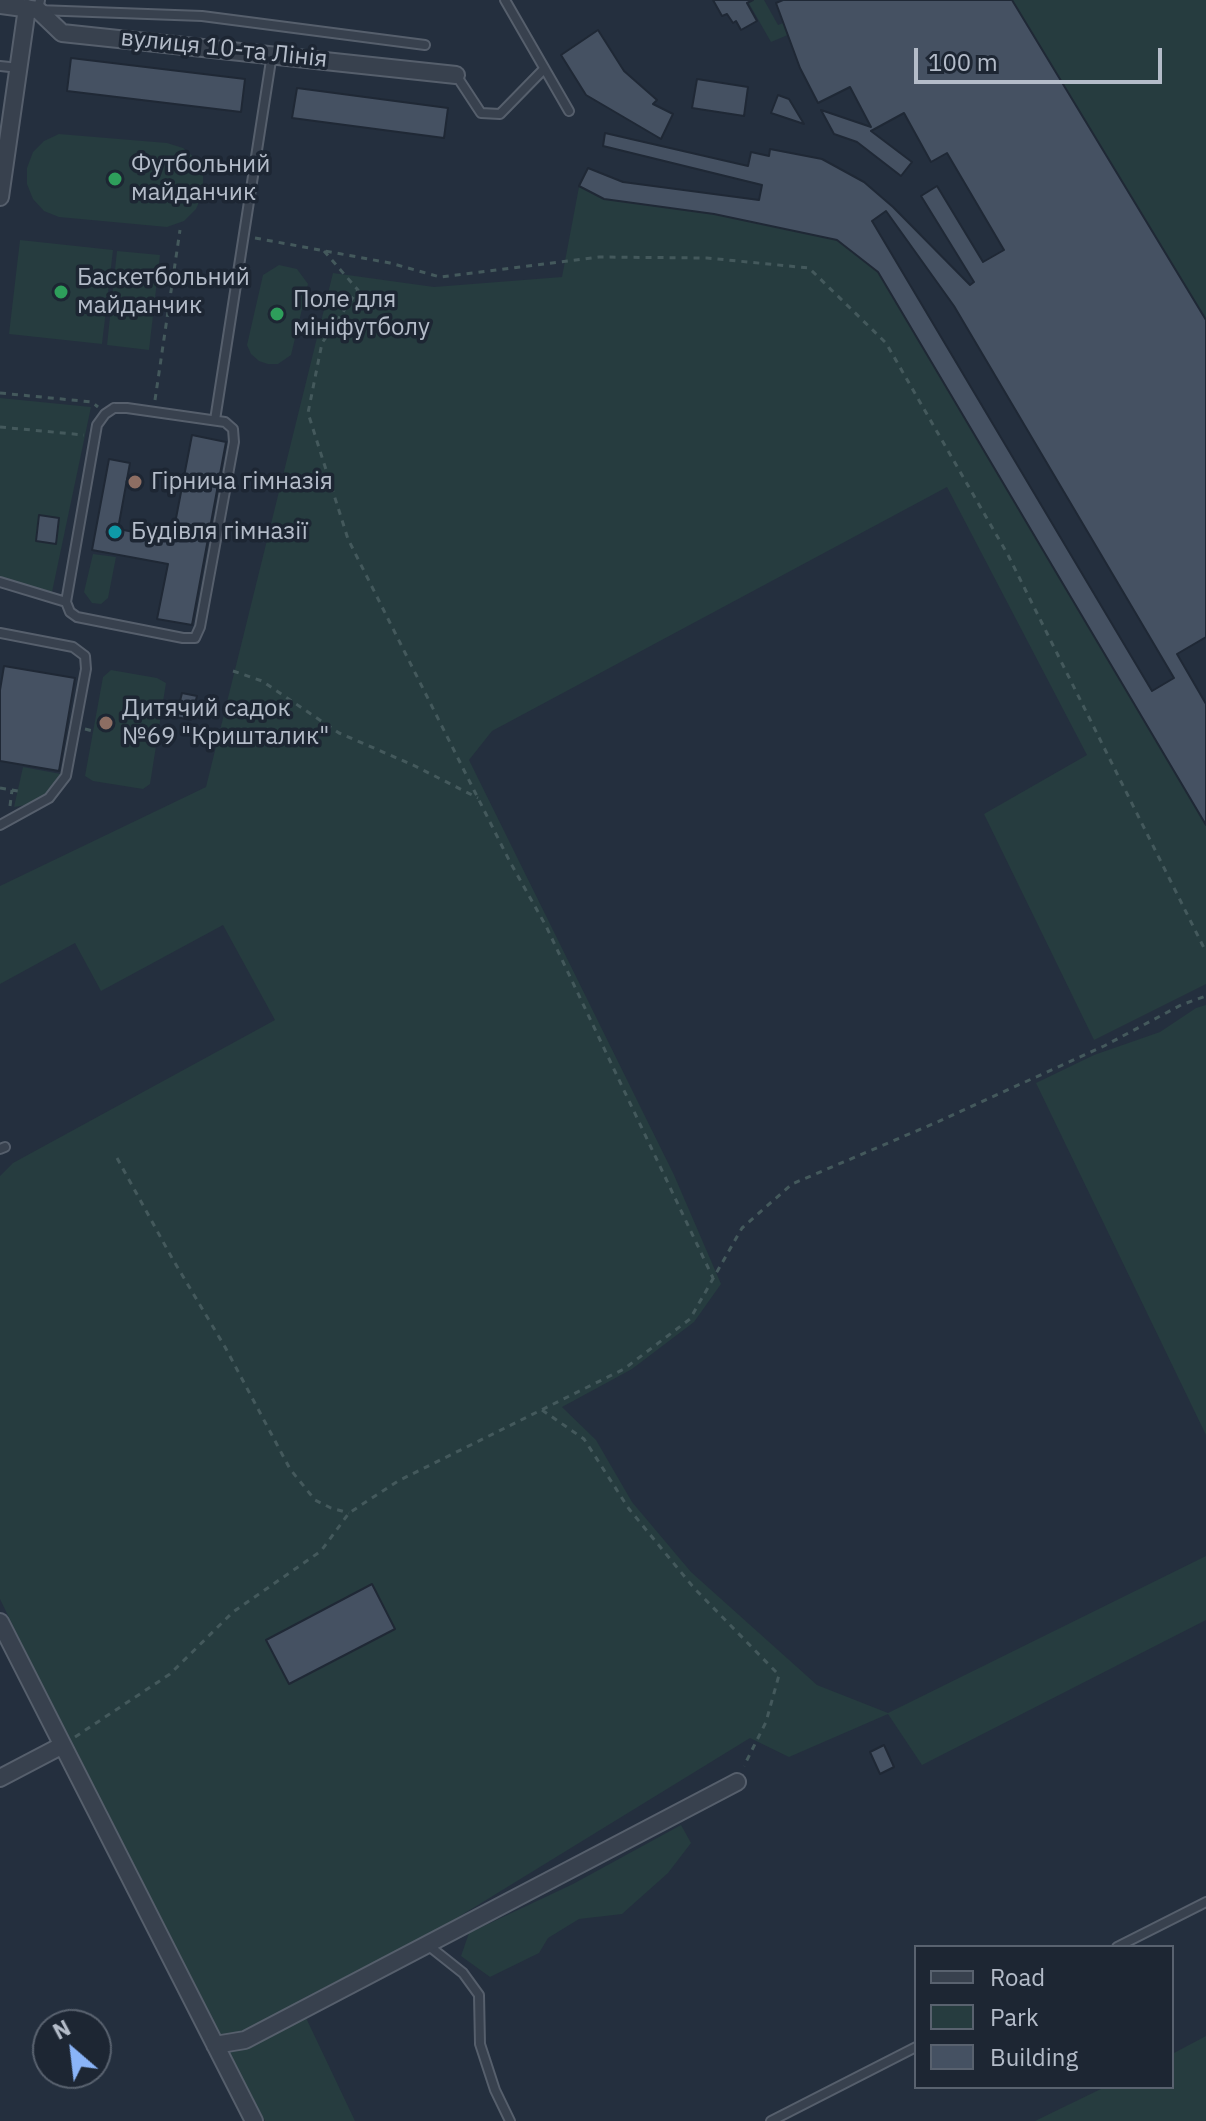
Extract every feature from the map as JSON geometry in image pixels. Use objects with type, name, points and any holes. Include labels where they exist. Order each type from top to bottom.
[{"type":"street","points":[[0,5],[35,6],[19,68],[0,197]]},
{"type":"street","name":"вулиця 10-та Лінія","points":[[35,6],[62,33],[456,75]]},
{"type":"street","points":[[1,1625],[254,2121]]},
{"type":"street","points":[[0,1778],[61,1746]]},
{"type":"street","points":[[215,2045],[245,2040],[737,1782]]},
{"type":"lane","points":[[505,0],[569,111]]},
{"type":"lane","points":[[35,6],[202,16],[425,45]]},
{"type":"lane","points":[[215,420],[272,53]]},
{"type":"lane","points":[[0,66],[19,68]]},
{"type":"lane","points":[[456,75],[481,113],[500,114],[544,69]]},
{"type":"lane","points":[[114,408],[127,408],[215,420],[225,422],[233,429],[234,442],[199,633],[189,639],[87,620],[70,612],[66,602],[97,425],[105,414],[114,408]]},
{"type":"lane","points":[[0,582],[66,602]]},
{"type":"lane","points":[[0,633],[73,647],[85,656],[86,669],[66,776],[49,798],[0,825]]},
{"type":"lane","points":[[1121,1945],[1206,1902]]},
{"type":"lane","points":[[429,1946],[463,1973],[479,1995],[480,2044],[495,2090],[510,2121]]},
{"type":"lane","points":[[771,2121],[914,2048]]},
{"type":"path","points":[[156,389],[180,230]]},
{"type":"path","points":[[244,236],[390,263],[440,277],[599,257],[707,258],[809,268],[886,343],[1008,555],[1206,952]]},
{"type":"path","points":[[324,251],[358,290],[322,343],[308,413],[348,539],[546,926],[714,1279]]},
{"type":"path","points":[[0,393],[92,402]]},
{"type":"path","points":[[0,427],[86,435]]},
{"type":"path","points":[[233,671],[262,681],[339,733],[478,798]]},
{"type":"path","points":[[0,788],[18,791]]},
{"type":"path","points":[[61,1746],[170,1674],[233,1612],[321,1551],[349,1513],[398,1481],[624,1369],[668,1336],[690,1319],[742,1228],[792,1184],[1036,1077],[1104,1046],[1181,1005],[1206,996]]},
{"type":"path","points":[[117,1158],[225,1347],[290,1469],[315,1500],[349,1513]]},
{"type":"path","points":[[542,1410],[584,1439],[629,1509],[694,1588],[779,1675],[766,1722],[737,1782]]},
{"type":"green space","points":[[747,0],[764,0],[778,25],[841,0],[871,0],[771,42]]},
{"type":"green space","points":[[1012,0],[1206,0],[1206,320]]},
{"type":"green space","name":"Футбольний майданчик","points":[[59,134],[167,143],[183,148],[196,159],[203,175],[203,193],[196,209],[184,221],[167,227],[59,217],[44,211],[33,199],[27,184],[27,168],[33,152],[44,141]]},
{"type":"green space","points":[[579,187],[604,199],[714,214],[837,240],[878,272],[1206,825],[1206,984],[1094,1040],[984,814],[1087,755],[947,487],[492,731],[469,760],[674,1175],[721,1284],[694,1322],[632,1369],[562,1407],[596,1440],[632,1502],[691,1572],[817,1685],[888,1713],[1206,1556],[1206,1620],[922,1765],[888,1714],[789,1757],[750,1738],[434,1932],[298,2001],[355,2121],[265,2121],[98,1802],[0,1599],[0,1176],[13,1163],[275,1020],[223,925],[101,991],[75,943],[0,984],[0,886],[206,787],[333,273],[434,287],[562,277]]},
{"type":"green space","name":"Баскетбольний майданчик","points":[[20,240],[113,250],[102,344],[9,334]]},
{"type":"green space","points":[[117,251],[160,255],[149,350],[107,345]]},
{"type":"green space","name":"Поле для мініфутболу","points":[[279,265],[297,269],[308,284],[291,355],[278,364],[268,364],[251,354],[247,345],[263,275]]},
{"type":"green space","points":[[0,398],[91,407],[52,592],[0,578]]},
{"type":"green space","points":[[93,554],[116,557],[108,598],[101,604],[92,603],[84,592]]},
{"type":"green space","points":[[111,670],[157,678],[166,683],[150,784],[143,789],[93,781],[85,776],[103,677]]},
{"type":"green space","points":[[23,767],[61,774],[47,795],[32,804],[14,807]]},
{"type":"green space","points":[[1206,1005],[1206,1435],[1036,1083],[1094,1055],[1160,1032],[1196,1008]]},
{"type":"green space","points":[[681,1825],[691,1843],[668,1873],[622,1914],[579,1919],[548,1938],[539,1953],[490,1977],[461,1956],[469,1933],[573,1884]]},
{"type":"green space","points":[[1206,2036],[1206,2121],[1035,2121],[1101,2089],[1174,2089],[1174,2053]]},
{"type":"building","points":[[713,0],[753,0],[747,3],[757,21],[741,30],[727,14],[722,16]]},
{"type":"building","points":[[783,0],[1012,0],[1206,320],[1206,637],[1177,654],[1206,704],[1206,825],[878,272],[837,240],[714,214],[604,199],[579,186],[588,168],[623,182],[759,200],[762,185],[603,146],[605,133],[748,166],[751,152],[769,156],[770,149],[822,159],[864,182],[970,285],[974,282],[921,196],[937,186],[983,262],[1004,250],[947,153],[931,162],[904,113],[871,131],[912,162],[901,176],[857,142],[834,134],[821,110],[871,127],[850,87],[818,103],[800,68],[776,3]],"holes":[[[886,211],[954,306],[1174,678],[1152,691],[872,221]]]},
{"type":"building","points":[[598,30],[624,71],[657,100],[653,104],[673,114],[661,139],[586,95],[561,55]]},
{"type":"building","points":[[71,58],[245,79],[241,112],[67,91]]},
{"type":"building","points":[[697,79],[748,87],[744,116],[692,108]]},
{"type":"building","points":[[297,88],[448,108],[444,138],[292,118]]},
{"type":"building","points":[[778,95],[789,99],[804,124],[771,113]]},
{"type":"building","name":"Будівля гімназії","points":[[192,435],[226,442],[192,625],[157,619],[168,564],[92,550],[109,459],[130,463],[118,529],[172,539]]},
{"type":"building","points":[[39,515],[59,518],[56,544],[36,541]]},
{"type":"building","points":[[4,666],[75,678],[59,771],[0,761],[0,690]]},
{"type":"building","points":[[182,693],[197,696],[191,720],[176,717]]},
{"type":"building","points":[[372,1584],[395,1629],[289,1684],[266,1640]]},
{"type":"building","points":[[884,1745],[894,1767],[880,1774],[870,1752]]},
{"type":"place","name":"Футбольний майданчик","points":[[115,179]]},
{"type":"place","name":"Баскетбольний майданчик","points":[[61,292]]},
{"type":"place","name":"Поле для мініфутболу","points":[[277,314]]},
{"type":"place","name":"Гірнича гімназія","points":[[135,482]]},
{"type":"place","name":"Будівля гімназії","points":[[115,532]]},
{"type":"place","name":"Дитячий садок №69 \"Кришталик\"","points":[[106,723]]}]
